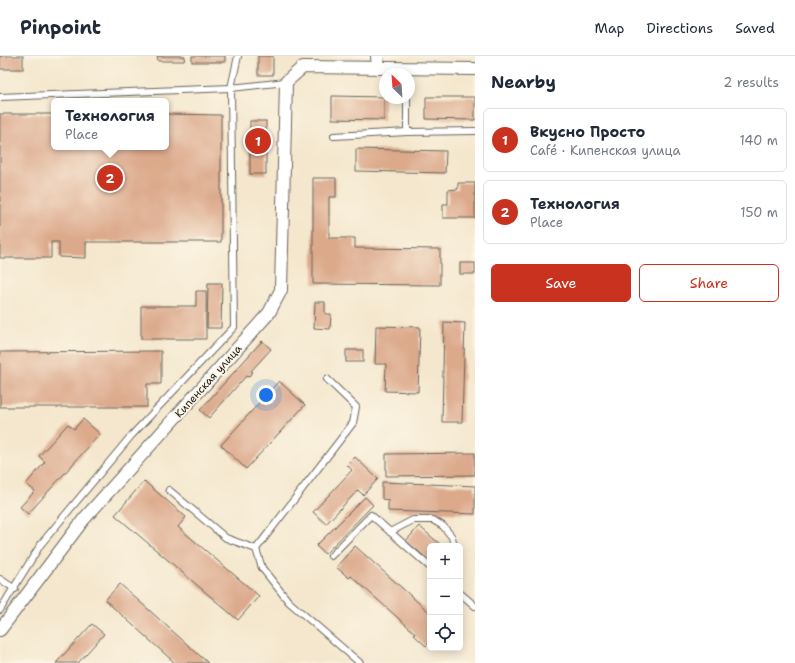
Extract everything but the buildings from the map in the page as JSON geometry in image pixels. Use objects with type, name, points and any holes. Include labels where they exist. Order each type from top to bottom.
[{"type":"street","points":[[286,82],[303,67],[378,68],[377,56]]},
{"type":"street","points":[[415,71],[475,68]]},
{"type":"street","name":"Кипенская улица","points":[[0,630],[84,519],[269,313],[281,290],[286,82]]},
{"type":"lane","points":[[0,610],[15,589],[41,544],[131,436],[234,327],[231,88],[238,56]]},
{"type":"lane","points":[[0,97],[231,88],[286,82]]},
{"type":"lane","points":[[407,104],[407,132]]},
{"type":"lane","points":[[334,136],[407,132],[475,131]]},
{"type":"lane","points":[[256,549],[353,423],[356,407],[327,379]]},
{"type":"lane","points":[[169,490],[226,538],[256,549]]},
{"type":"lane","points":[[331,556],[371,515],[427,564]]},
{"type":"lane","points":[[390,532],[413,520],[433,520],[443,526],[452,537],[453,543]]},
{"type":"lane","points":[[256,549],[262,568],[288,602],[360,663]]},
{"type":"lane","points":[[0,579],[15,589]]},
{"type":"lane","points":[[463,596],[475,606]]},
{"type":"place","name":"Вкусно Просто","points":[[258,141]]},
{"type":"place","name":"Технология","points":[[110,178]]}]
